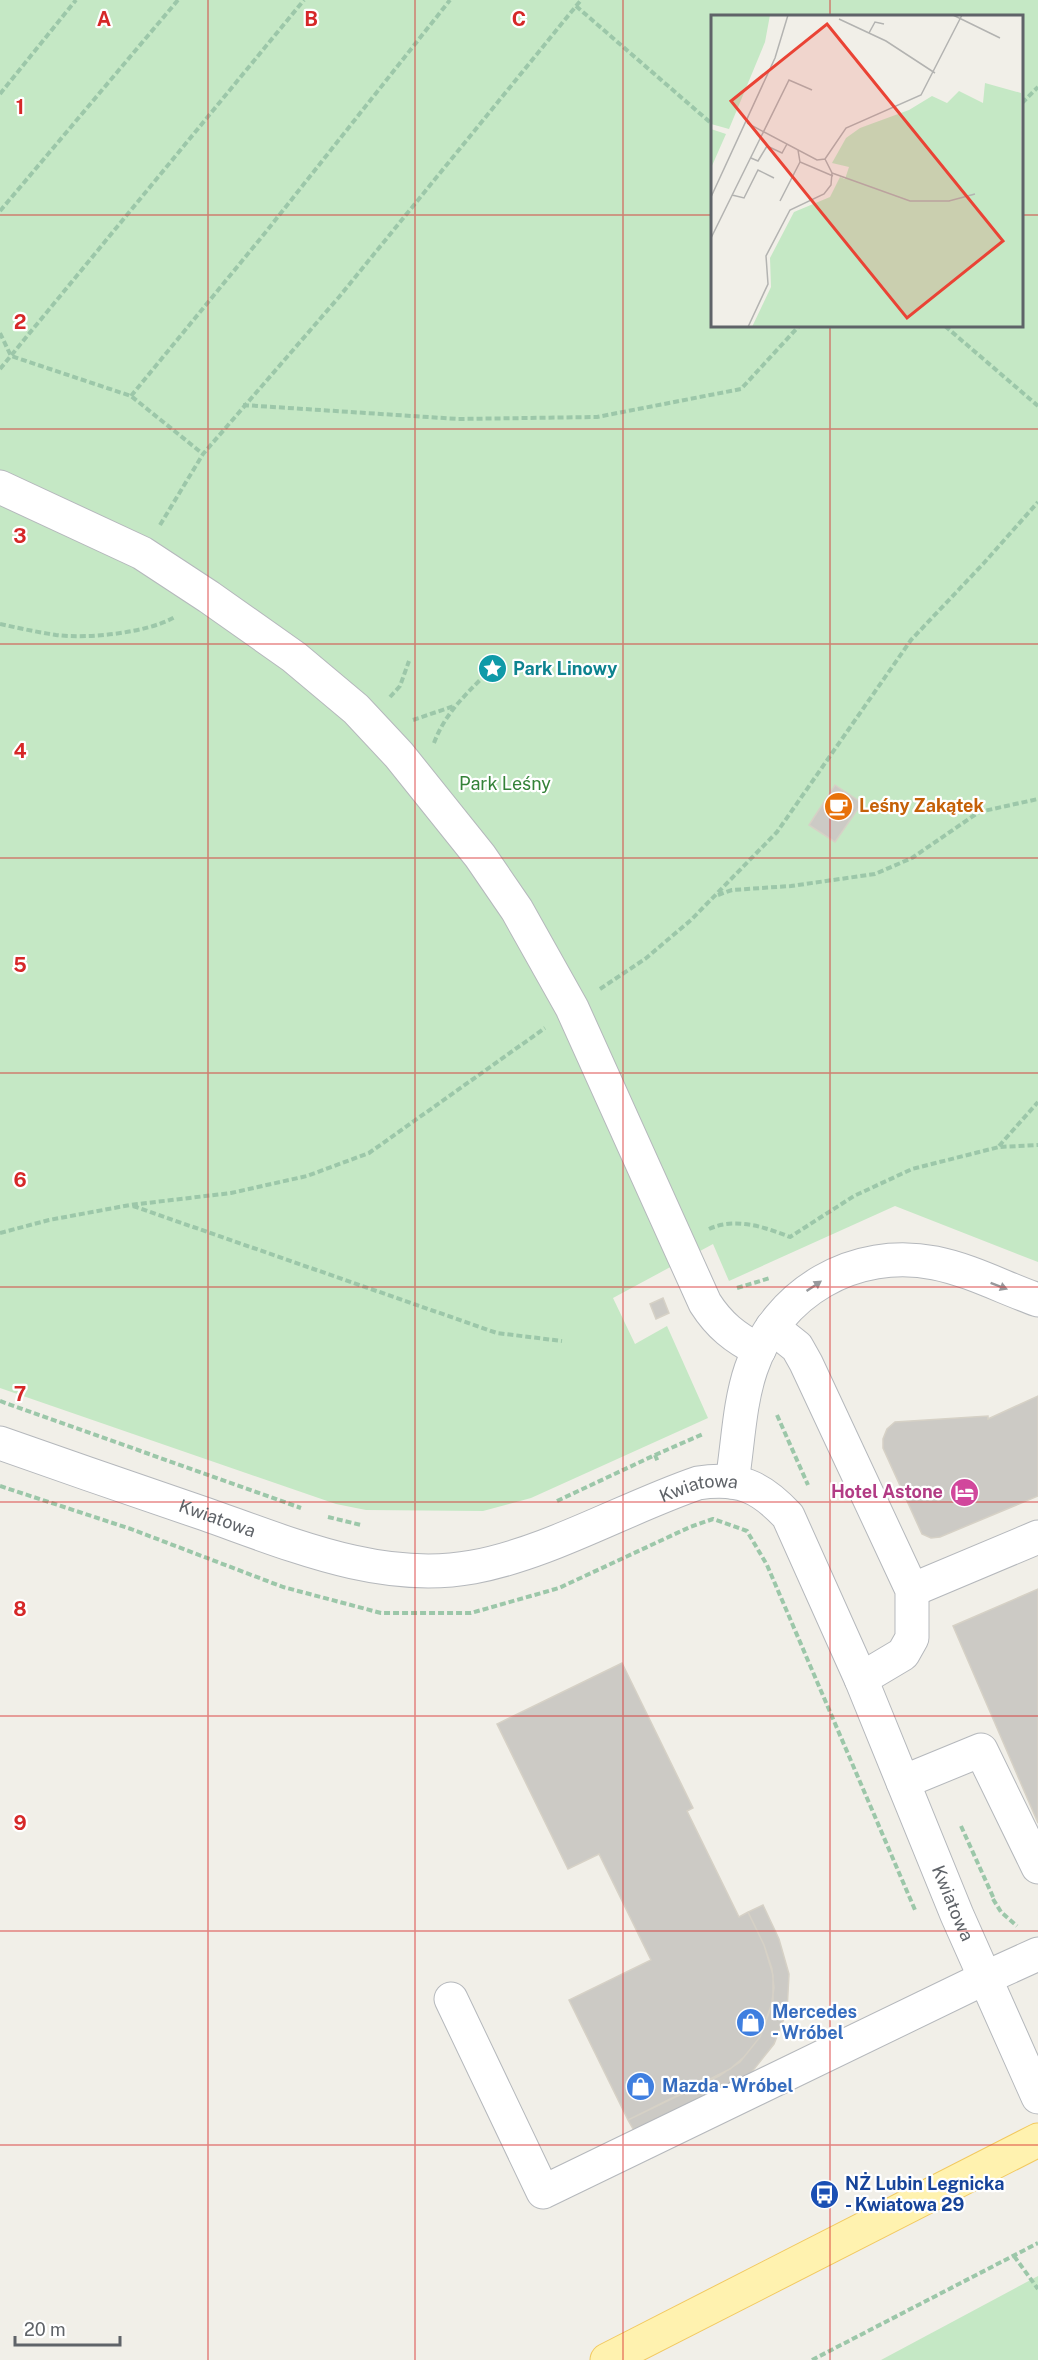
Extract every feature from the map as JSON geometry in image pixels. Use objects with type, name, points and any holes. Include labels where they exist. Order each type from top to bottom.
[{"type":"main road","points":[[607,2360],[1038,2140]]},
{"type":"street","points":[[0,487],[142,553],[210,597],[294,657],[356,709],[430,791],[480,856],[517,910],[572,1008],[705,1303],[713,1316],[730,1332],[797,1347],[912,1590],[912,1638],[903,1654],[861,1679]]},
{"type":"street","points":[[732,1482],[747,1382],[765,1338],[800,1296],[825,1279],[851,1267],[880,1260],[911,1260],[936,1263],[1038,1300]]},
{"type":"street","name":"Kwiatowa","points":[[0,1443],[308,1550],[372,1566],[432,1572],[475,1567],[524,1553],[698,1483],[719,1480],[732,1482],[750,1486],[771,1497],[788,1516],[861,1679],[985,1978],[1038,2097]]},
{"type":"street","points":[[912,1590],[1038,1537]]},
{"type":"street","points":[[903,1782],[981,1750],[1038,1868]]},
{"type":"street","points":[[450,2000],[543,2192],[1038,1954]]},
{"type":"path","points":[[0,94],[76,0]]},
{"type":"path","points":[[0,211],[178,0]]},
{"type":"path","points":[[0,369],[304,0]]},
{"type":"path","points":[[131,396],[272,224],[450,0]]},
{"type":"path","points":[[142,553],[203,454],[243,405],[339,297],[581,0]]},
{"type":"path","points":[[576,6],[711,123]]},
{"type":"path","points":[[1023,102],[1038,87]]},
{"type":"path","points":[[243,405],[458,419],[597,417],[741,389],[798,327]]},
{"type":"path","points":[[946,327],[1038,406]]},
{"type":"path","points":[[0,333],[10,356],[131,396],[203,454]]},
{"type":"path","points":[[0,1233],[49,1220],[130,1205],[231,1193],[307,1176],[369,1153],[572,1008],[645,959],[716,896],[777,832],[911,640],[1038,502]]},
{"type":"path","points":[[0,624],[58,635],[114,634],[164,623],[210,597]]},
{"type":"path","points":[[430,791],[430,763],[434,742],[441,725],[454,706],[482,678]]},
{"type":"path","points":[[716,896],[732,890],[791,886],[875,874],[912,858],[979,813],[1038,799]]},
{"type":"path","points":[[999,1147],[1038,1102]]},
{"type":"path","points":[[677,1243],[719,1224],[758,1225],[790,1237],[854,1196],[912,1168],[999,1147],[1038,1145]]},
{"type":"path","points":[[130,1205],[497,1333],[562,1341]]},
{"type":"path","points":[[0,1401],[305,1510]]},
{"type":"path","points":[[552,1503],[655,1455],[690,1527]]},
{"type":"path","points":[[0,1486],[131,1529],[284,1587],[381,1613],[471,1613],[559,1588],[690,1527],[713,1519],[747,1531],[767,1565],[884,1843],[919,1919]]},
{"type":"path","points":[[326,1516],[371,1528]]},
{"type":"path","points":[[812,2360],[1038,2242]]},
{"type":"path","points":[[1014,2256],[1038,2289]]},
{"type":"green space","name":"Park Leśny","points":[[0,0],[1038,0],[1038,1262],[895,1206],[729,1281],[713,1244],[613,1298],[635,1344],[667,1326],[708,1418],[531,1498],[483,1511],[366,1510],[336,1504],[0,1388]]},
{"type":"green space","points":[[1038,2276],[1038,2360],[881,2360]]},
{"type":"building","points":[[835,785],[862,803],[835,842],[809,825]]},
{"type":"building","points":[[663,1298],[669,1313],[656,1319],[650,1304]]},
{"type":"building","points":[[1038,1396],[1038,1496],[940,1537],[931,1538],[922,1534],[883,1448],[883,1439],[887,1429],[895,1422],[988,1416],[988,1419]]},
{"type":"building","points":[[1038,1589],[1038,1823],[953,1626]]},
{"type":"building","points":[[622,1663],[693,1808],[687,1811],[739,1917],[748,1912],[764,1945],[772,1969],[774,1988],[771,2007],[760,2037],[740,2062],[719,2076],[628,2120],[569,2000],[651,1960],[599,1854],[568,1869],[497,1724]]},
{"type":"building","points":[[763,1905],[779,1939],[789,1974],[787,2011],[774,2044],[751,2073],[636,2134],[628,2120],[730,2069],[744,2057],[760,2037],[773,2000],[773,1975],[764,1945],[748,1912]]},
{"type":"place","name":"Park Linowy","points":[[492,669]]},
{"type":"place","name":"Leśny Zakątek","points":[[838,806]]},
{"type":"place","name":"Hotel Astone","points":[[964,1492]]},
{"type":"place","name":"Mercedes - Wróbel","points":[[751,2022]]},
{"type":"place","name":"Mazda - Wróbel","points":[[641,2086]]},
{"type":"place","name":"NŻ Lubin Legnicka - Kwiatowa 29","points":[[824,2194]]}]
